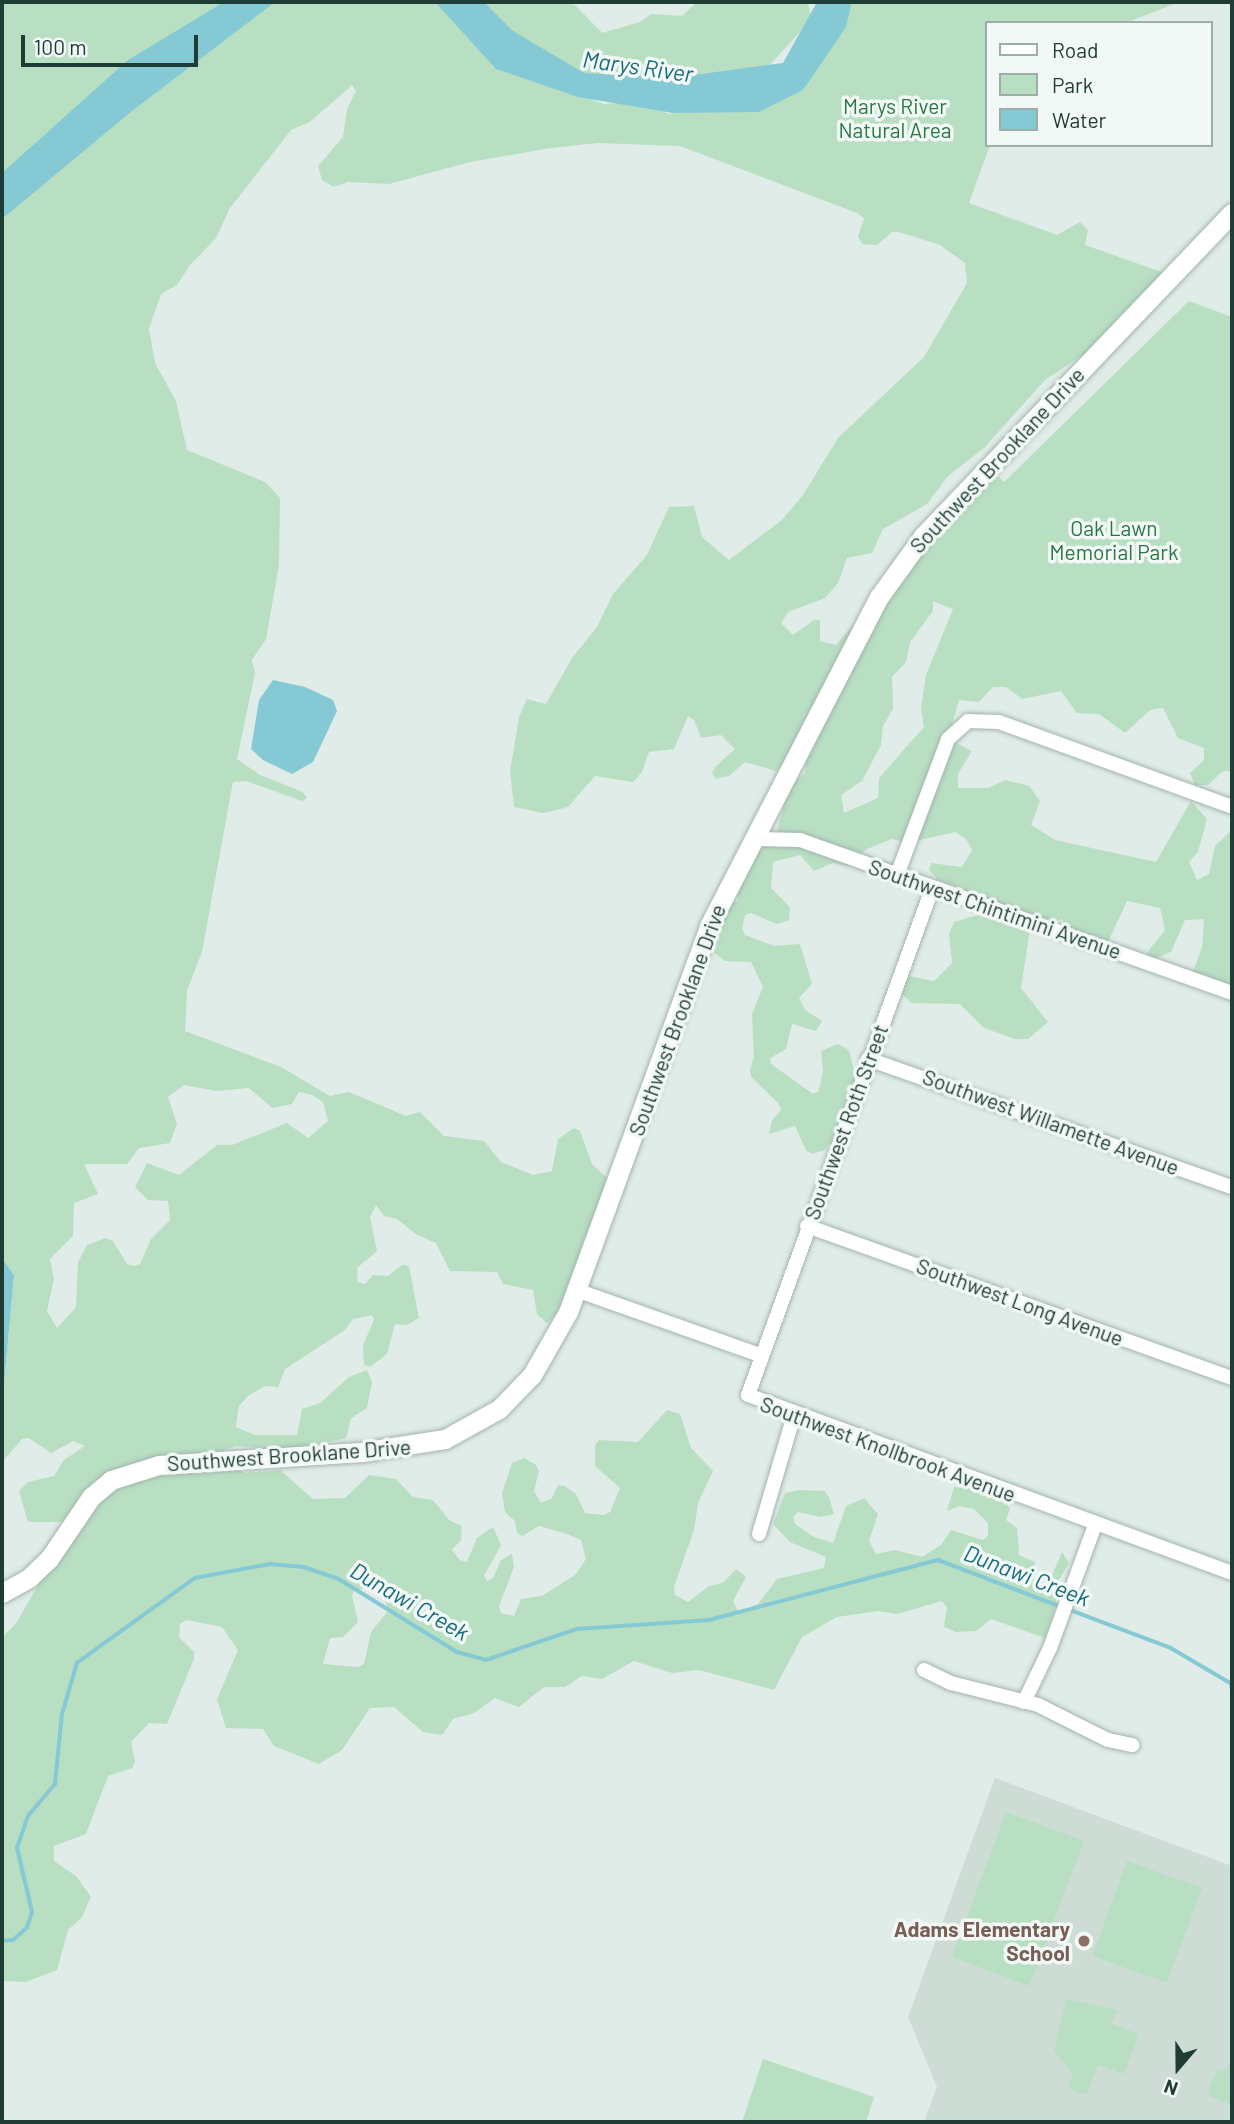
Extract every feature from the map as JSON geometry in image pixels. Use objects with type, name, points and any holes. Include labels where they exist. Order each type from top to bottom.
[{"type":"street","name":"Southwest Brooklane Drive","points":[[2,1593],[29,1578],[49,1559],[98,1491],[129,1472],[159,1465],[418,1445],[475,1424],[512,1397],[539,1366],[576,1290],[710,924],[756,839],[865,621],[904,560],[1231,216]]},
{"type":"street","points":[[897,875],[948,739],[968,720],[999,722],[1232,807]]},
{"type":"street","name":"Southwest Chintimini Avenue","points":[[756,839],[800,840],[932,889],[1232,993]]},
{"type":"street","name":"Southwest Roth Street","points":[[760,1355],[932,889]]},
{"type":"street","name":"Southwest Willamette Avenue","points":[[868,1059],[1232,1187]]},
{"type":"street","name":"Southwest Long Avenue","points":[[807,1226],[1232,1378]]},
{"type":"street","points":[[576,1290],[760,1355]]},
{"type":"street","name":"Southwest Knollbrook Avenue","points":[[760,1355],[748,1395],[794,1415],[1232,1573]]},
{"type":"street","points":[[759,1534],[794,1415]]},
{"type":"street","points":[[1024,1702],[1050,1647],[1095,1525]]},
{"type":"street","points":[[923,1670],[951,1684],[1024,1702],[1132,1745]]},
{"type":"shaded area","name":"Adams Elementary School","points":[[995,1778],[1232,1866],[1232,2122],[924,2122],[937,2087],[908,2017]]},
{"type":"green space","points":[[2,2],[227,2],[2,188]]},
{"type":"green space","points":[[250,2],[442,2],[566,91],[604,104],[633,102],[670,114],[777,81],[840,2],[1179,2],[1131,21],[986,21],[986,147],[989,147],[969,203],[1057,235],[1080,222],[1088,230],[1085,245],[1173,276],[1099,344],[1045,380],[984,448],[948,476],[927,504],[883,529],[872,553],[847,558],[838,583],[825,598],[788,612],[781,623],[793,635],[814,620],[820,620],[820,641],[836,645],[903,566],[990,477],[996,474],[1004,482],[1189,301],[1232,317],[1232,771],[1223,771],[1208,785],[1195,785],[1190,773],[1204,760],[1204,748],[1178,738],[1163,708],[1150,710],[1125,733],[1099,714],[1077,713],[1061,691],[1022,699],[1006,687],[993,687],[979,702],[959,700],[949,734],[950,740],[972,751],[958,774],[958,788],[988,788],[1006,780],[1029,786],[1040,801],[1031,825],[1055,840],[1156,862],[1191,801],[1207,819],[1198,852],[1189,862],[1197,880],[1209,874],[1215,846],[1232,830],[1232,991],[1193,972],[1202,947],[1204,919],[1185,920],[1171,952],[1153,959],[1147,956],[1149,950],[1165,930],[1160,908],[1127,901],[1108,942],[1090,952],[1077,950],[1062,919],[1030,929],[1021,988],[1048,1022],[1028,1039],[1015,1039],[984,1028],[960,1004],[912,1003],[902,994],[909,976],[934,981],[952,963],[949,934],[954,922],[984,913],[965,889],[938,880],[929,870],[931,863],[962,867],[972,850],[966,839],[955,832],[907,843],[892,839],[867,849],[847,866],[833,863],[814,871],[800,855],[773,862],[771,888],[790,907],[789,920],[777,924],[751,913],[745,915],[742,928],[745,935],[774,946],[800,944],[812,984],[799,998],[805,1010],[822,1021],[816,1031],[792,1024],[786,1049],[770,1058],[771,1064],[813,1094],[819,1091],[823,1071],[821,1051],[838,1044],[849,1050],[855,1074],[843,1124],[825,1150],[812,1154],[806,1150],[795,1126],[769,1134],[772,1120],[781,1110],[779,1104],[751,1077],[750,1070],[754,1057],[752,1014],[763,987],[751,962],[725,961],[708,948],[724,905],[738,901],[738,874],[746,852],[776,836],[788,787],[805,773],[809,733],[776,771],[745,762],[729,776],[716,779],[712,773],[715,767],[735,749],[721,735],[701,738],[694,720],[688,716],[674,749],[649,752],[642,772],[633,782],[595,776],[568,807],[543,813],[514,807],[510,771],[519,717],[527,699],[546,704],[572,658],[597,627],[613,594],[647,555],[669,507],[694,506],[702,537],[729,560],[782,520],[803,495],[838,438],[924,357],[967,283],[965,263],[940,245],[899,232],[892,232],[877,245],[862,244],[858,237],[864,218],[857,213],[680,146],[598,143],[551,148],[470,162],[389,184],[348,182],[334,187],[322,180],[318,166],[343,137],[347,109],[356,91],[352,85],[310,122],[291,130],[230,208],[216,238],[189,266],[178,284],[161,294],[149,329],[155,363],[176,401],[187,450],[265,482],[280,498],[279,565],[266,639],[252,660],[255,673],[237,759],[260,775],[303,792],[307,798],[302,801],[246,781],[233,782],[202,952],[187,991],[185,1031],[281,1067],[330,1096],[349,1092],[406,1116],[420,1112],[444,1136],[484,1141],[501,1162],[533,1175],[552,1171],[558,1139],[574,1128],[580,1131],[592,1164],[607,1178],[610,1191],[561,1310],[547,1323],[537,1314],[533,1290],[503,1284],[497,1272],[450,1271],[436,1243],[417,1235],[397,1219],[384,1216],[376,1205],[370,1217],[377,1251],[357,1268],[358,1282],[365,1284],[373,1275],[388,1276],[402,1265],[409,1266],[419,1318],[407,1325],[395,1324],[387,1354],[370,1367],[364,1365],[363,1345],[374,1320],[372,1315],[353,1319],[345,1330],[285,1369],[278,1387],[265,1386],[248,1396],[239,1406],[236,1427],[255,1435],[297,1435],[302,1409],[320,1403],[349,1377],[367,1370],[372,1382],[367,1408],[351,1418],[346,1438],[290,1450],[236,1446],[200,1458],[246,1473],[280,1470],[313,1499],[345,1498],[369,1475],[396,1479],[413,1497],[433,1500],[450,1521],[462,1526],[461,1540],[452,1550],[460,1560],[467,1562],[477,1538],[493,1527],[501,1545],[484,1576],[487,1581],[493,1578],[501,1560],[512,1554],[514,1567],[499,1606],[501,1613],[514,1616],[521,1599],[542,1596],[575,1575],[586,1559],[581,1540],[564,1533],[539,1526],[522,1536],[517,1533],[515,1521],[505,1512],[502,1493],[512,1463],[524,1458],[536,1465],[539,1471],[534,1491],[541,1503],[552,1498],[558,1485],[565,1486],[576,1494],[585,1513],[604,1515],[610,1512],[620,1488],[595,1466],[595,1445],[599,1440],[638,1442],[667,1410],[680,1414],[691,1448],[713,1471],[698,1503],[694,1530],[674,1587],[675,1595],[688,1602],[709,1586],[723,1583],[736,1569],[746,1577],[733,1601],[738,1612],[758,1604],[777,1579],[824,1568],[826,1557],[790,1542],[773,1524],[785,1493],[799,1490],[825,1491],[834,1514],[821,1517],[798,1512],[793,1517],[795,1524],[814,1537],[833,1543],[846,1506],[864,1498],[878,1514],[869,1541],[876,1554],[895,1550],[922,1557],[941,1545],[951,1530],[983,1540],[988,1535],[988,1523],[974,1509],[959,1506],[947,1511],[954,1487],[999,1490],[1010,1509],[1006,1520],[1017,1528],[1019,1555],[1035,1562],[1032,1575],[1036,1581],[1049,1582],[1062,1552],[1069,1563],[1056,1585],[1056,1605],[1045,1638],[991,1619],[976,1631],[956,1632],[944,1627],[947,1607],[942,1601],[897,1614],[878,1611],[837,1617],[802,1637],[774,1690],[699,1670],[672,1673],[634,1661],[602,1679],[582,1676],[565,1687],[544,1687],[519,1707],[495,1698],[474,1713],[453,1719],[442,1735],[423,1732],[394,1707],[370,1708],[342,1750],[319,1764],[274,1746],[263,1729],[226,1728],[217,1699],[238,1650],[222,1627],[186,1620],[180,1624],[179,1637],[194,1652],[194,1659],[167,1724],[149,1723],[131,1742],[135,1762],[132,1768],[108,1776],[86,1834],[54,1846],[54,1861],[76,1876],[91,1897],[82,1917],[68,1930],[57,1970],[26,1982],[2,1981],[2,1638],[17,1622],[41,1580],[65,1522],[28,1522],[19,1491],[28,1482],[54,1476],[64,1460],[85,1446],[73,1441],[51,1453],[29,1438],[22,1439],[2,1462],[2,1405],[14,1275],[2,1258],[2,206]],"holes":[[[933,601],[953,609],[926,675],[921,708],[924,727],[879,778],[878,798],[844,813],[841,795],[862,781],[881,745],[883,726],[893,709],[892,677],[906,662],[910,642],[933,611]],[[184,1085],[216,1091],[249,1088],[272,1108],[292,1104],[299,1092],[312,1095],[323,1102],[328,1121],[308,1138],[287,1123],[232,1145],[217,1145],[179,1175],[147,1163],[135,1187],[148,1200],[168,1201],[170,1220],[151,1239],[140,1264],[134,1266],[127,1264],[113,1241],[106,1238],[87,1245],[78,1262],[76,1307],[57,1328],[47,1311],[54,1279],[50,1259],[73,1236],[74,1203],[98,1194],[84,1164],[127,1164],[139,1148],[170,1143],[177,1124],[168,1097]],[[366,1588],[384,1597],[388,1611],[371,1632],[364,1664],[358,1667],[323,1664],[330,1638],[343,1637],[358,1622],[352,1596],[354,1590]]]},
{"type":"green space","points":[[465,2],[563,2],[575,5],[602,33],[640,22],[651,14],[682,16],[697,2],[808,2],[811,20],[754,82],[579,73]]},
{"type":"green space","points":[[1006,1812],[1084,1841],[1029,1986],[952,1957]]},
{"type":"green space","points":[[1127,1861],[1202,1888],[1167,1983],[1092,1956]]},
{"type":"green space","points":[[1066,1999],[1117,2010],[1112,2024],[1139,2034],[1124,2074],[1098,2065],[1087,2093],[1080,2094],[1069,2088],[1073,2073],[1054,2051]]},
{"type":"green space","points":[[763,2059],[874,2097],[866,2122],[742,2122]]},
{"type":"green space","points":[[1232,2060],[1232,2105],[1207,2095],[1216,2072],[1225,2070]]},
{"type":"water","points":[[224,2],[282,2],[271,5],[132,111],[2,219],[2,173],[128,60]]},
{"type":"water","points":[[435,2],[484,2],[513,31],[584,73],[672,78],[783,63],[817,2],[852,2],[846,27],[803,90],[759,112],[673,113],[578,97],[496,69]]},
{"type":"water","points":[[273,680],[305,687],[333,700],[337,711],[313,762],[292,774],[263,760],[251,749],[259,700]]},
{"type":"water","points":[[2,1258],[14,1275],[2,1405]]},
{"type":"waterway","name":"Dunawi Creek","points":[[2,1941],[13,1940],[27,1928],[32,1912],[17,1848],[28,1816],[55,1784],[62,1714],[77,1663],[195,1578],[270,1564],[304,1567],[339,1579],[457,1652],[486,1660],[577,1629],[709,1620],[938,1560],[1062,1607]]},
{"type":"waterway","name":"Dunawi Creek","points":[[1070,1610],[1171,1648],[1232,1684],[1232,1688]]},
{"type":"place","name":"Adams Elementary School","points":[[1084,1941]]},
{"type":"water label","name":"Marys River","points":[[638,66]]},
{"type":"park label","name":"Marys River Natural Area","points":[[895,118]]},
{"type":"park label","name":"Oak Lawn Memorial Park","points":[[1114,540]]}]
